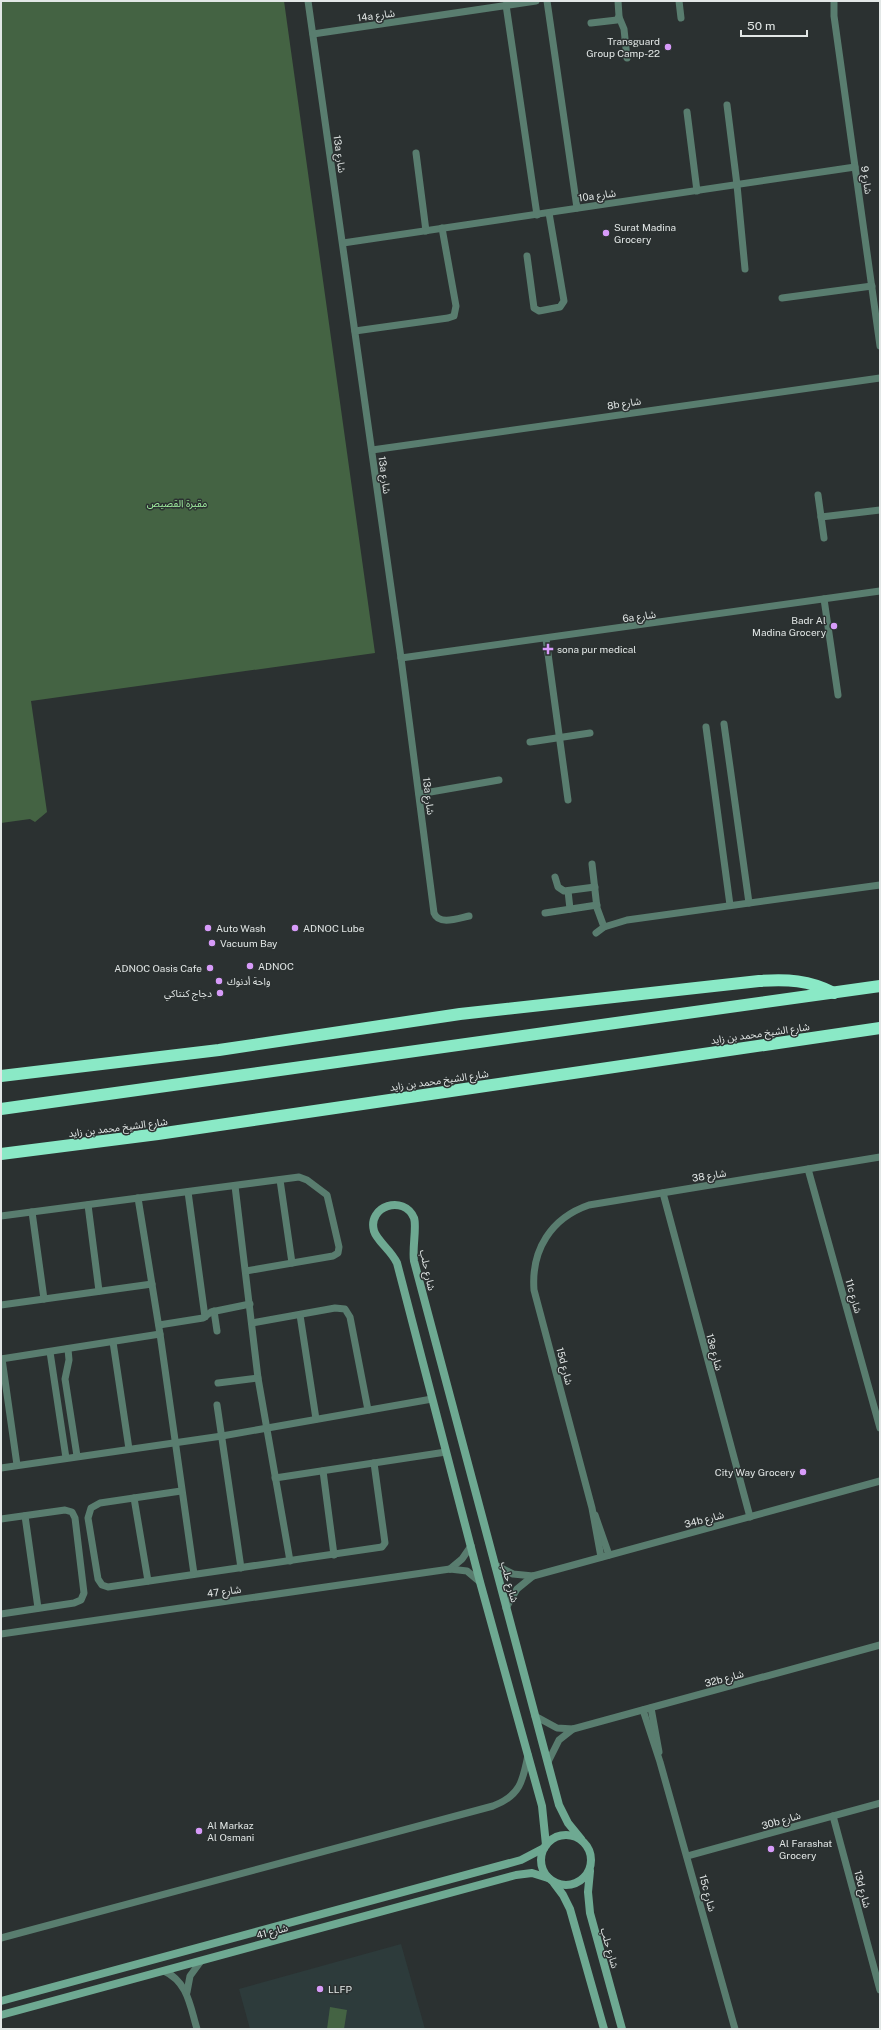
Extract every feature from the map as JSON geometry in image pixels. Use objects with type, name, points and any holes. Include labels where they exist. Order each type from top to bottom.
[{"type":"highway","points":[[1,1076],[218,1050],[460,1014],[759,981],[792,979],[806,982],[834,993]]},
{"type":"highway","points":[[1,1109],[880,986]]},
{"type":"highway","name":"شارع الشيخ محمد بن زايد","points":[[1,1154],[166,1133],[880,1028]]},
{"type":"street","name":"13a شارع","points":[[308,1],[401,658],[435,916],[443,921],[469,916]]},
{"type":"street","name":"14a شارع","points":[[313,34],[536,1]]},
{"type":"street","points":[[547,1],[577,208]]},
{"type":"street","points":[[618,1],[619,17],[624,29],[626,58]]},
{"type":"street","points":[[679,1],[681,18]]},
{"type":"street","name":"شارع 9","points":[[828,1],[834,16]]},
{"type":"street","name":"شارع 9","points":[[834,1],[834,16],[880,346]]},
{"type":"street","points":[[506,5],[536,215]]},
{"type":"street","points":[[591,23],[615,20],[619,17]]},
{"type":"street","points":[[727,105],[737,185],[745,269]]},
{"type":"street","points":[[687,112],[697,191]]},
{"type":"street","points":[[416,153],[426,231]]},
{"type":"street","name":"10a شارع","points":[[342,243],[855,167]]},
{"type":"street","points":[[527,256],[534,308],[540,311],[560,307],[564,300],[549,213]]},
{"type":"street","points":[[355,331],[454,316],[456,306],[442,228]]},
{"type":"street","points":[[782,298],[872,286]]},
{"type":"street","name":"8b شارع","points":[[372,450],[880,378]]},
{"type":"street","points":[[818,495],[824,538]]},
{"type":"street","points":[[821,517],[880,510]]},
{"type":"street","name":"6a شارع","points":[[401,658],[546,639],[880,591]]},
{"type":"street","points":[[824,599],[838,695]]},
{"type":"street","points":[[546,639],[568,800]]},
{"type":"street","points":[[724,724],[749,903]]},
{"type":"street","points":[[706,727],[730,905]]},
{"type":"street","points":[[530,742],[590,733]]},
{"type":"street","points":[[419,794],[499,780]]},
{"type":"street","points":[[592,864],[597,905],[604,928]]},
{"type":"street","points":[[555,877],[558,887],[562,890],[568,891],[595,887]]},
{"type":"street","points":[[596,933],[604,928],[628,920],[880,885]]},
{"type":"street","points":[[568,891],[570,909]]},
{"type":"street","points":[[545,913],[597,905]]},
{"type":"street","name":"شارع 38","points":[[549,1232],[563,1218],[589,1205],[880,1157]]},
{"type":"street","name":"11c شارع","points":[[808,1169],[880,1428]]},
{"type":"street","points":[[1,1216],[302,1177],[325,1193],[330,1200],[339,1247],[336,1255],[246,1272]]},
{"type":"street","points":[[280,1180],[292,1263]]},
{"type":"street","points":[[235,1186],[258,1378],[290,1561]]},
{"type":"street","points":[[188,1192],[205,1317]]},
{"type":"street","name":"13e شارع","points":[[663,1193],[750,1517]]},
{"type":"street","points":[[138,1198],[159,1325],[174,1442],[194,1574]]},
{"type":"street","points":[[88,1205],[99,1291]]},
{"type":"street","name":"شارع حلب","points":[[545,1846],[542,1806],[480,1582],[397,1263],[389,1249],[374,1233],[373,1226],[377,1213],[388,1205],[401,1205],[407,1208],[415,1219],[414,1260],[506,1608],[563,1814],[581,1839]]},
{"type":"street","points":[[32,1212],[44,1299]]},
{"type":"street","name":"15d شارع","points":[[549,1232],[536,1259],[534,1290],[592,1508],[608,1555]]},
{"type":"street","points":[[1,1305],[152,1284]]},
{"type":"street","points":[[159,1325],[205,1317],[214,1311],[250,1304]]},
{"type":"street","points":[[252,1323],[340,1308],[348,1313],[368,1410]]},
{"type":"street","points":[[214,1311],[217,1331]]},
{"type":"street","points":[[300,1315],[316,1419]]},
{"type":"street","points":[[17,1465],[2,1359],[160,1334]]},
{"type":"street","points":[[113,1342],[129,1449]]},
{"type":"street","points":[[68,1349],[69,1360],[64,1379],[78,1456]]},
{"type":"street","points":[[50,1352],[66,1458]]},
{"type":"street","points":[[218,1383],[258,1378]]},
{"type":"street","points":[[1,1468],[222,1436],[432,1399]]},
{"type":"street","points":[[217,1405],[240,1568]]},
{"type":"street","points":[[275,1478],[446,1452]]},
{"type":"street","points":[[181,1491],[94,1504],[88,1513],[98,1579],[102,1585],[108,1587],[379,1548],[384,1546],[374,1463]]},
{"type":"street","points":[[323,1471],[334,1554]]},
{"type":"street","name":"34b شارع","points":[[495,1565],[513,1574],[533,1576],[880,1481]]},
{"type":"street","points":[[134,1498],[148,1581]]},
{"type":"street","name":"15d شارع","points":[[592,1508],[601,1557]]},
{"type":"street","points":[[1,1519],[66,1510],[72,1512],[75,1518],[84,1593],[83,1597],[74,1603],[1,1614]]},
{"type":"street","points":[[25,1516],[38,1608]]},
{"type":"street","points":[[450,1569],[462,1559],[471,1546]]},
{"type":"street","name":"شارع 47","points":[[1,1634],[450,1569],[467,1571],[480,1582]]},
{"type":"street","name":"34b شارع","points":[[506,1608],[517,1589],[533,1576]]},
{"type":"street","name":"32b شارع","points":[[548,1762],[559,1740],[573,1729],[880,1645]]},
{"type":"street","name":"15c شارع","points":[[651,1708],[660,1762]]},
{"type":"street","name":"15c شارع","points":[[643,1710],[660,1762],[735,2029]]},
{"type":"street","name":"32b شارع","points":[[536,1716],[553,1726],[573,1729]]},
{"type":"street","points":[[1,1938],[493,1806],[509,1798],[520,1785],[528,1755]]},
{"type":"street","name":"30b شارع","points":[[687,1856],[880,1802]]},
{"type":"street","name":"13d شارع","points":[[833,1816],[880,1990]]},
{"type":"street","points":[[551,1880],[560,1885],[574,1884],[581,1881],[590,1871],[592,1864],[590,1850],[581,1839],[575,1836],[556,1836],[545,1846],[541,1860],[542,1867],[551,1880],[563,1895],[570,1908],[604,2029]]},
{"type":"street","name":"شارع 41","points":[[1,2000],[517,1861],[529,1857],[545,1846]]},
{"type":"street","name":"شارع حلب","points":[[590,1871],[588,1892],[590,1913],[622,2029]]},
{"type":"street","name":"شارع 41","points":[[1,2015],[516,1875],[532,1873],[551,1880]]},
{"type":"street","points":[[187,1995],[190,1976],[201,1961]]},
{"type":"street","points":[[164,1971],[178,1980],[187,1995],[197,2029]]},
{"type":"shaded area","points":[[401,1944],[425,2029],[250,2029],[239,1989]]},
{"type":"green space","name":"مقبرة القصيص","points":[[1,1],[284,1],[375,653],[31,701],[47,812],[35,822],[30,819],[1,823]]},
{"type":"green space","points":[[330,2007],[347,2010],[344,2029],[327,2029]]},
{"type":"place","name":"Transguard Group Camp-22","points":[[668,47]]},
{"type":"place","name":"Surat Madina Grocery","points":[[606,233]]},
{"type":"place","name":"Badr Al Madina Grocery","points":[[834,626]]},
{"type":"place","name":"sona pur medical","points":[[548,649]]},
{"type":"place","name":"Auto Wash","points":[[208,928]]},
{"type":"place","name":"ADNOC Lube","points":[[295,928]]},
{"type":"place","name":"Vacuum Bay","points":[[212,943]]},
{"type":"place","name":"ADNOC","points":[[250,966]]},
{"type":"place","name":"ADNOC Oasis Cafe","points":[[210,968]]},
{"type":"place","name":"واحة أدنوك","points":[[219,981]]},
{"type":"place","name":"دجاج كنتاكي","points":[[220,993]]},
{"type":"place","name":"City Way Grocery","points":[[803,1472]]},
{"type":"place","name":"Al Markaz Al Osmani","points":[[199,1831]]},
{"type":"place","name":"Al Farashat Grocery","points":[[771,1849]]},
{"type":"place","name":"LLFP","points":[[320,1989]]}]
